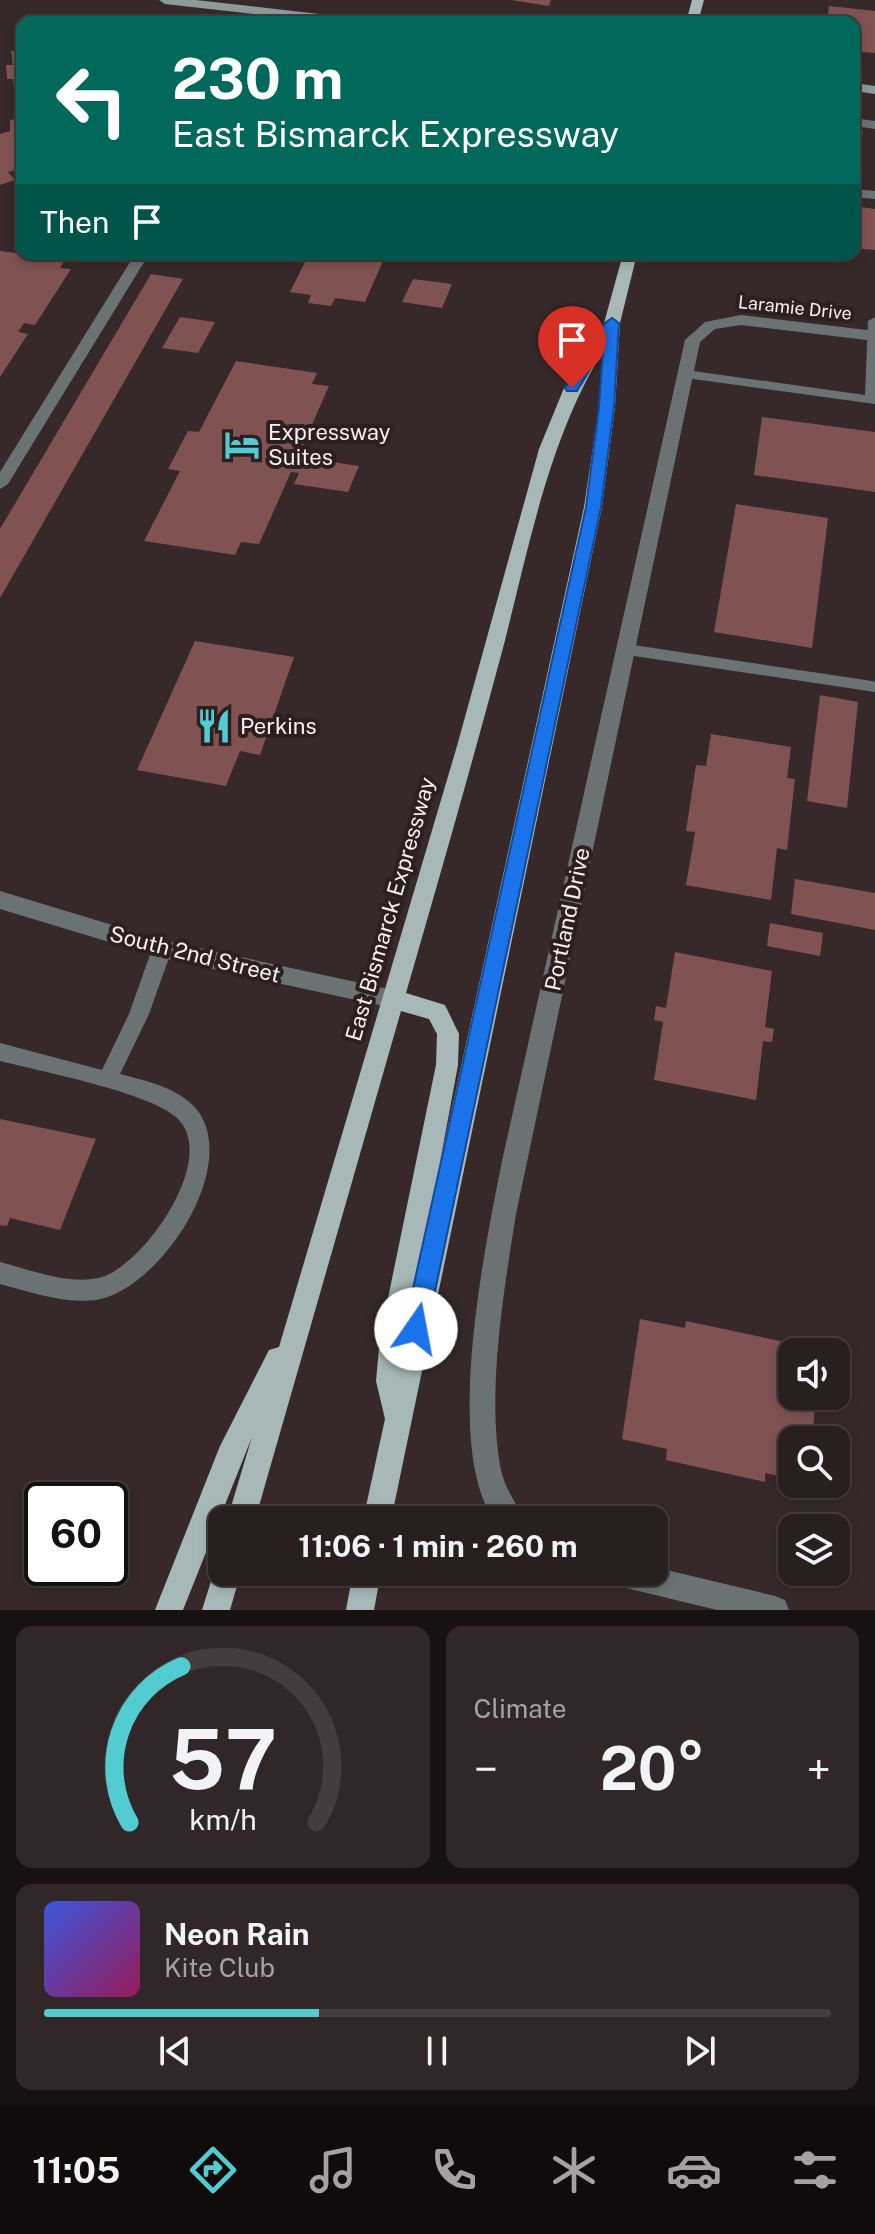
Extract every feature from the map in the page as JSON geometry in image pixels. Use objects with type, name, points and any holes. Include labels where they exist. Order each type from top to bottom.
[{"type":"main road","name":"East Bismarck Expressway","points":[[380,1506],[593,507],[607,407],[612,323],[628,260]]},
{"type":"main road","name":"East Bismarck Expressway","points":[[245,1506],[467,746],[547,449],[572,388],[612,323]]},
{"type":"main road","points":[[393,999],[437,1012],[448,1034],[447,1065],[393,1337],[389,1381],[396,1422]]},
{"type":"main road","points":[[169,1610],[229,1455],[298,1320]]},
{"type":"main road","points":[[216,1610],[223,1586]]},
{"type":"main road","points":[[360,1610],[364,1586]]},
{"type":"street","points":[[165,0],[302,16]]},
{"type":"street","name":"Laramie Drive","points":[[710,325],[741,320],[875,336]]},
{"type":"street","name":"Portland Drive","points":[[498,1506],[488,1467],[485,1425],[485,1375],[497,1262],[530,1088],[693,340],[710,325]]},
{"type":"street","name":"South 2nd Street","points":[[0,900],[162,949],[393,999]]},
{"type":"street","points":[[668,1584],[775,1610]]},
{"type":"lane","points":[[0,484],[138,260]]},
{"type":"lane","points":[[686,374],[872,400],[875,321]]},
{"type":"lane","points":[[627,650],[872,687]]},
{"type":"lane","points":[[107,1080],[139,1014],[162,949]]},
{"type":"lane","points":[[0,1052],[167,1099],[184,1110],[195,1124],[200,1143],[198,1165],[182,1210],[150,1258],[128,1276],[106,1286],[82,1290],[0,1273]]},
{"type":"building","points":[[511,0],[551,0],[549,6]]},
{"type":"building","points":[[829,6],[875,11],[875,53],[860,52],[860,16],[828,16]]},
{"type":"building","points":[[11,51],[16,51],[16,109],[13,79],[7,79],[6,65],[13,65]]},
{"type":"building","points":[[16,119],[16,170],[8,172],[15,180],[0,185],[0,134],[10,131],[10,120]]},
{"type":"building","points":[[860,207],[875,209],[875,250],[860,249]]},
{"type":"building","points":[[0,251],[16,253],[16,260],[64,260],[60,268],[71,269],[35,325],[24,323],[18,332],[28,334],[0,377]]},
{"type":"building","points":[[306,260],[383,260],[365,302],[335,298],[331,306],[308,303],[311,295],[290,292]]},
{"type":"building","points":[[151,274],[183,279],[0,598],[0,529]]},
{"type":"building","points":[[413,279],[452,284],[442,308],[402,302]]},
{"type":"building","points":[[180,317],[215,322],[198,353],[162,348]]},
{"type":"building","name":"Expressway Suites","points":[[236,361],[317,373],[312,384],[329,386],[295,463],[304,464],[306,458],[359,466],[348,492],[294,484],[299,473],[291,472],[259,544],[241,542],[235,555],[144,541],[180,471],[168,469],[188,431],[199,432]]},
{"type":"building","points":[[762,417],[875,432],[875,492],[754,475]]},
{"type":"building","points":[[736,504],[828,518],[812,648],[714,632]]},
{"type":"building","name":"Perkins","points":[[195,641],[294,657],[260,755],[240,751],[226,786],[137,770]]},
{"type":"building","points":[[820,695],[858,702],[847,808],[807,801]]},
{"type":"building","points":[[711,734],[791,747],[787,778],[795,779],[787,850],[777,848],[771,900],[686,885],[695,832],[686,831],[696,765],[706,766]]},
{"type":"building","points":[[795,879],[875,893],[875,930],[791,914]]},
{"type":"building","points":[[770,923],[823,933],[820,956],[767,946]]},
{"type":"building","points":[[675,952],[772,971],[765,1027],[774,1029],[772,1042],[763,1041],[756,1100],[654,1080],[663,1022],[654,1020],[656,1006],[666,1008]]},
{"type":"building","points":[[0,1119],[96,1139],[60,1230],[10,1218],[7,1226],[0,1225]]},
{"type":"building","points":[[640,1319],[685,1328],[686,1321],[778,1341],[778,1410],[815,1410],[813,1426],[778,1426],[778,1476],[765,1473],[765,1482],[666,1460],[667,1449],[622,1439]]},
{"type":"place","name":"Expressway Suites","points":[[242,445]]},
{"type":"place","name":"Perkins","points":[[214,726]]},
{"type":"route","points":[[416,1329],[593,507],[607,407],[612,323],[572,388]]}]
